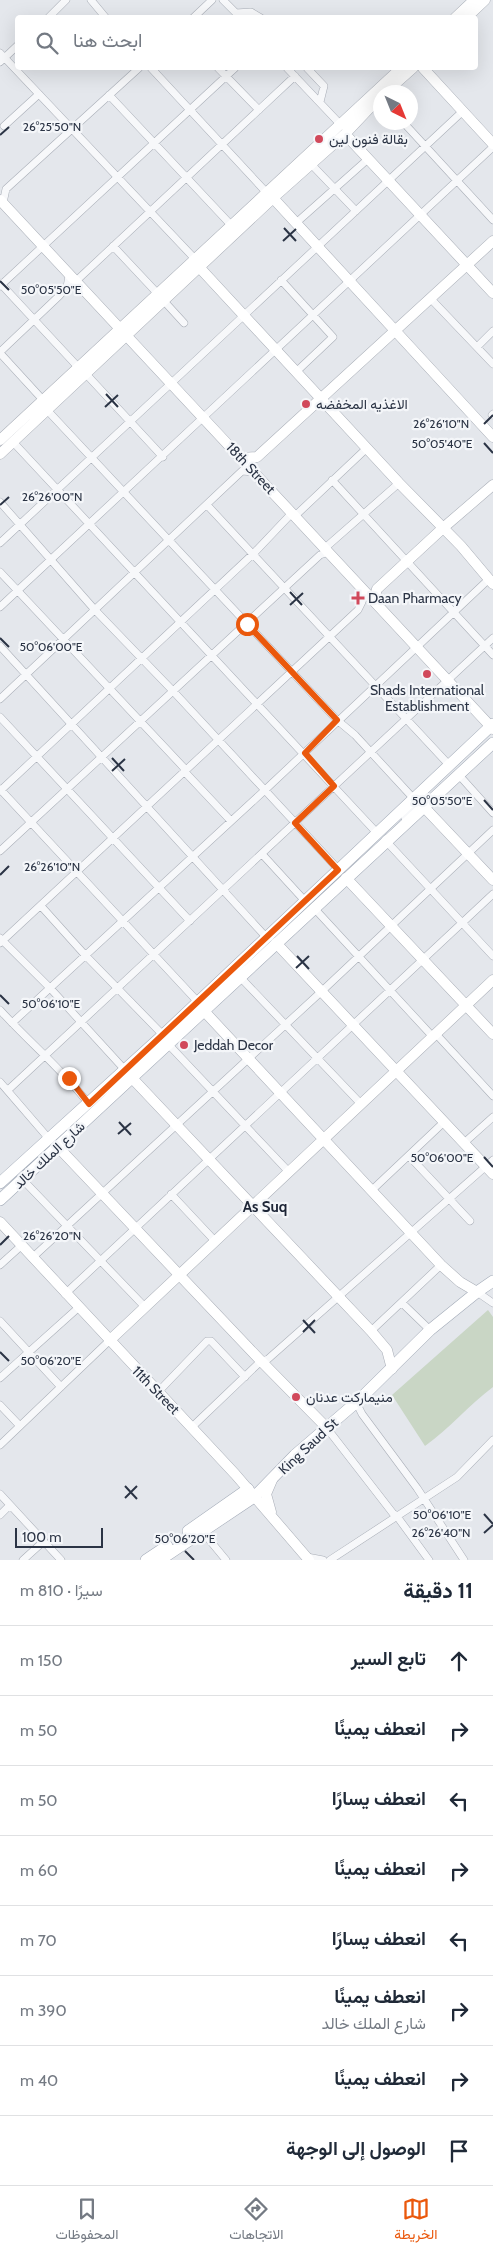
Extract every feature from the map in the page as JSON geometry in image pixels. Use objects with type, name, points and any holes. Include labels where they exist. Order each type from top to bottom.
[{"type":"main road","name":"شارع الملك خالد","points":[[454,770],[492,726]]},
{"type":"main road","name":"شارع الملك خالد","points":[[0,1183],[54,1143],[418,802],[454,770],[493,743]]},
{"type":"main road","name":"شارع الملك خالد","points":[[201,1006],[240,977],[271,940]]},
{"type":"main road","name":"شارع الملك خالد","points":[[0,1200],[23,1180],[89,1104],[128,1074]]},
{"type":"main road","name":"King Saud St","points":[[146,1560],[272,1480],[326,1427],[359,1400],[430,1330],[493,1281]]},
{"type":"main road","name":"King Saud St","points":[[160,1560],[202,1531],[251,1493]]},
{"type":"street","points":[[51,15],[66,0]]},
{"type":"street","points":[[90,0],[103,15]]},
{"type":"street","points":[[196,15],[212,0]]},
{"type":"street","points":[[223,0],[238,15],[251,12],[256,15]]},
{"type":"street","points":[[458,15],[474,0]]},
{"type":"street","points":[[469,15],[485,0]]},
{"type":"street","points":[[12,1023],[305,753],[337,720],[454,612],[491,582],[461,546],[366,448],[117,177],[39,94],[1,57],[15,48]]},
{"type":"street","points":[[2,202],[6,189],[137,70]]},
{"type":"street","points":[[153,70],[493,437]]},
{"type":"street","points":[[220,70],[258,110]]},
{"type":"street","points":[[162,457],[1,284],[44,247],[233,70]]},
{"type":"street","points":[[289,70],[340,124]]},
{"type":"street","points":[[309,70],[324,86],[320,102]]},
{"type":"street","points":[[0,454],[5,436],[43,400],[82,370],[123,332],[270,195],[280,179],[399,70]]},
{"type":"street","points":[[395,85],[411,70]]},
{"type":"street","points":[[0,607],[493,146],[424,70]]},
{"type":"street","points":[[43,400],[0,352],[67,287],[72,279],[113,246],[295,76]]},
{"type":"street","points":[[4,126],[39,94]]},
{"type":"street","points":[[109,95],[153,145],[231,225]]},
{"type":"street","points":[[197,263],[231,225],[311,164],[373,106]]},
{"type":"street","points":[[0,543],[463,111]]},
{"type":"street","points":[[411,130],[493,220]]},
{"type":"street","points":[[345,134],[390,180],[465,265],[493,293]]},
{"type":"street","points":[[296,223],[368,158]]},
{"type":"street","points":[[311,164],[356,211]]},
{"type":"street","name":"18th Street","points":[[2,202],[492,726]]},
{"type":"street","points":[[241,458],[257,457],[493,241]]},
{"type":"street","points":[[113,246],[184,323]]},
{"type":"street","points":[[281,280],[333,337],[296,372]]},
{"type":"street","points":[[430,298],[493,364]]},
{"type":"street","points":[[477,347],[493,330]]},
{"type":"street","points":[[5,436],[47,410],[82,370]]},
{"type":"street","points":[[47,410],[291,672],[337,720],[355,735],[493,880]]},
{"type":"street","points":[[5,436],[136,572],[493,956]]},
{"type":"street","points":[[366,448],[293,514],[254,553],[0,790],[441,1265],[460,1282],[493,1303]]},
{"type":"street","points":[[0,699],[242,471],[254,472]]},
{"type":"street","points":[[332,480],[493,655]]},
{"type":"street","points":[[0,852],[399,483]]},
{"type":"street","points":[[374,600],[377,589],[493,485]]},
{"type":"street","points":[[0,502],[95,610],[493,1034]]},
{"type":"street","points":[[207,504],[493,813]]},
{"type":"street","points":[[0,572],[231,821]]},
{"type":"street","points":[[364,590],[362,602],[358,610],[41,906],[1,941],[50,988],[252,1206],[340,1296],[387,1350],[392,1368]]},
{"type":"street","points":[[8,1090],[493,638]]},
{"type":"street","points":[[0,646],[223,890],[322,992],[464,1144],[489,1163],[493,1174]]},
{"type":"street","points":[[0,716],[190,921]]},
{"type":"street","points":[[32,1258],[322,992],[493,830]]},
{"type":"street","points":[[262,854],[389,990],[493,1096]]},
{"type":"street","points":[[65,1294],[493,894]]},
{"type":"street","points":[[41,906],[213,1092],[290,1172]]},
{"type":"street","points":[[240,977],[361,1104]]},
{"type":"street","points":[[0,1445],[144,1306],[290,1172],[493,980]]},
{"type":"street","points":[[0,1010],[69,1078],[89,1104]]},
{"type":"street","points":[[0,1082],[54,1143],[178,1275],[326,1427],[429,1560]]},
{"type":"street","points":[[464,1144],[493,1117]]},
{"type":"street","points":[[372,1191],[444,1122]]},
{"type":"street","points":[[409,1156],[470,1221]]},
{"type":"street","points":[[192,1427],[261,1361],[268,1359],[489,1163]]},
{"type":"street","points":[[23,1180],[144,1306]]},
{"type":"street","points":[[172,1194],[215,1241]]},
{"type":"street","name":"11th Street","points":[[0,1222],[78,1308],[192,1427],[308,1559]]},
{"type":"street","points":[[0,1265],[21,1246]]},
{"type":"street","points":[[371,1331],[441,1265]]},
{"type":"street","points":[[402,1303],[430,1330]]},
{"type":"street","points":[[0,1378],[78,1308]]},
{"type":"street","points":[[0,1321],[61,1387]]},
{"type":"street","points":[[159,1391],[207,1341],[211,1341],[245,1377]]},
{"type":"street","points":[[359,1400],[358,1406],[362,1414],[423,1498],[464,1560]]},
{"type":"street","points":[[0,1405],[20,1426]]},
{"type":"street","points":[[330,1560],[396,1515],[457,1477],[493,1440]]},
{"type":"street","points":[[480,1454],[493,1445]]},
{"type":"street","points":[[272,1480],[266,1494],[267,1504],[273,1518]]},
{"type":"street","points":[[0,1494],[61,1560]]},
{"type":"street","points":[[0,1515],[10,1505]]},
{"type":"street","points":[[202,1531],[226,1560]]},
{"type":"street","points":[[24,1560],[44,1541]]},
{"type":"street","points":[[308,1559],[323,1560]]},
{"type":"green space","points":[[488,1310],[493,1317],[493,1387],[425,1446],[392,1395]]},
{"type":"place","name":"بقالة فنون لين","points":[[319,139]]},
{"type":"place","name":"الاغذيه المخفضه","points":[[306,404]]},
{"type":"place","name":"Daan Pharmacy","points":[[358,598]]},
{"type":"place","name":"Shads International Establishment","points":[[427,674]]},
{"type":"place","name":"Jeddah Decor","points":[[184,1045]]},
{"type":"place","name":"منيماركت عدنان","points":[[296,1397]]},
{"type":"district","name":"As Suq","points":[[265,1207]]},
{"type":"route","points":[[69,1078],[89,1104],[338,870],[295,823],[334,786],[305,753],[337,720],[247,624]]}]
